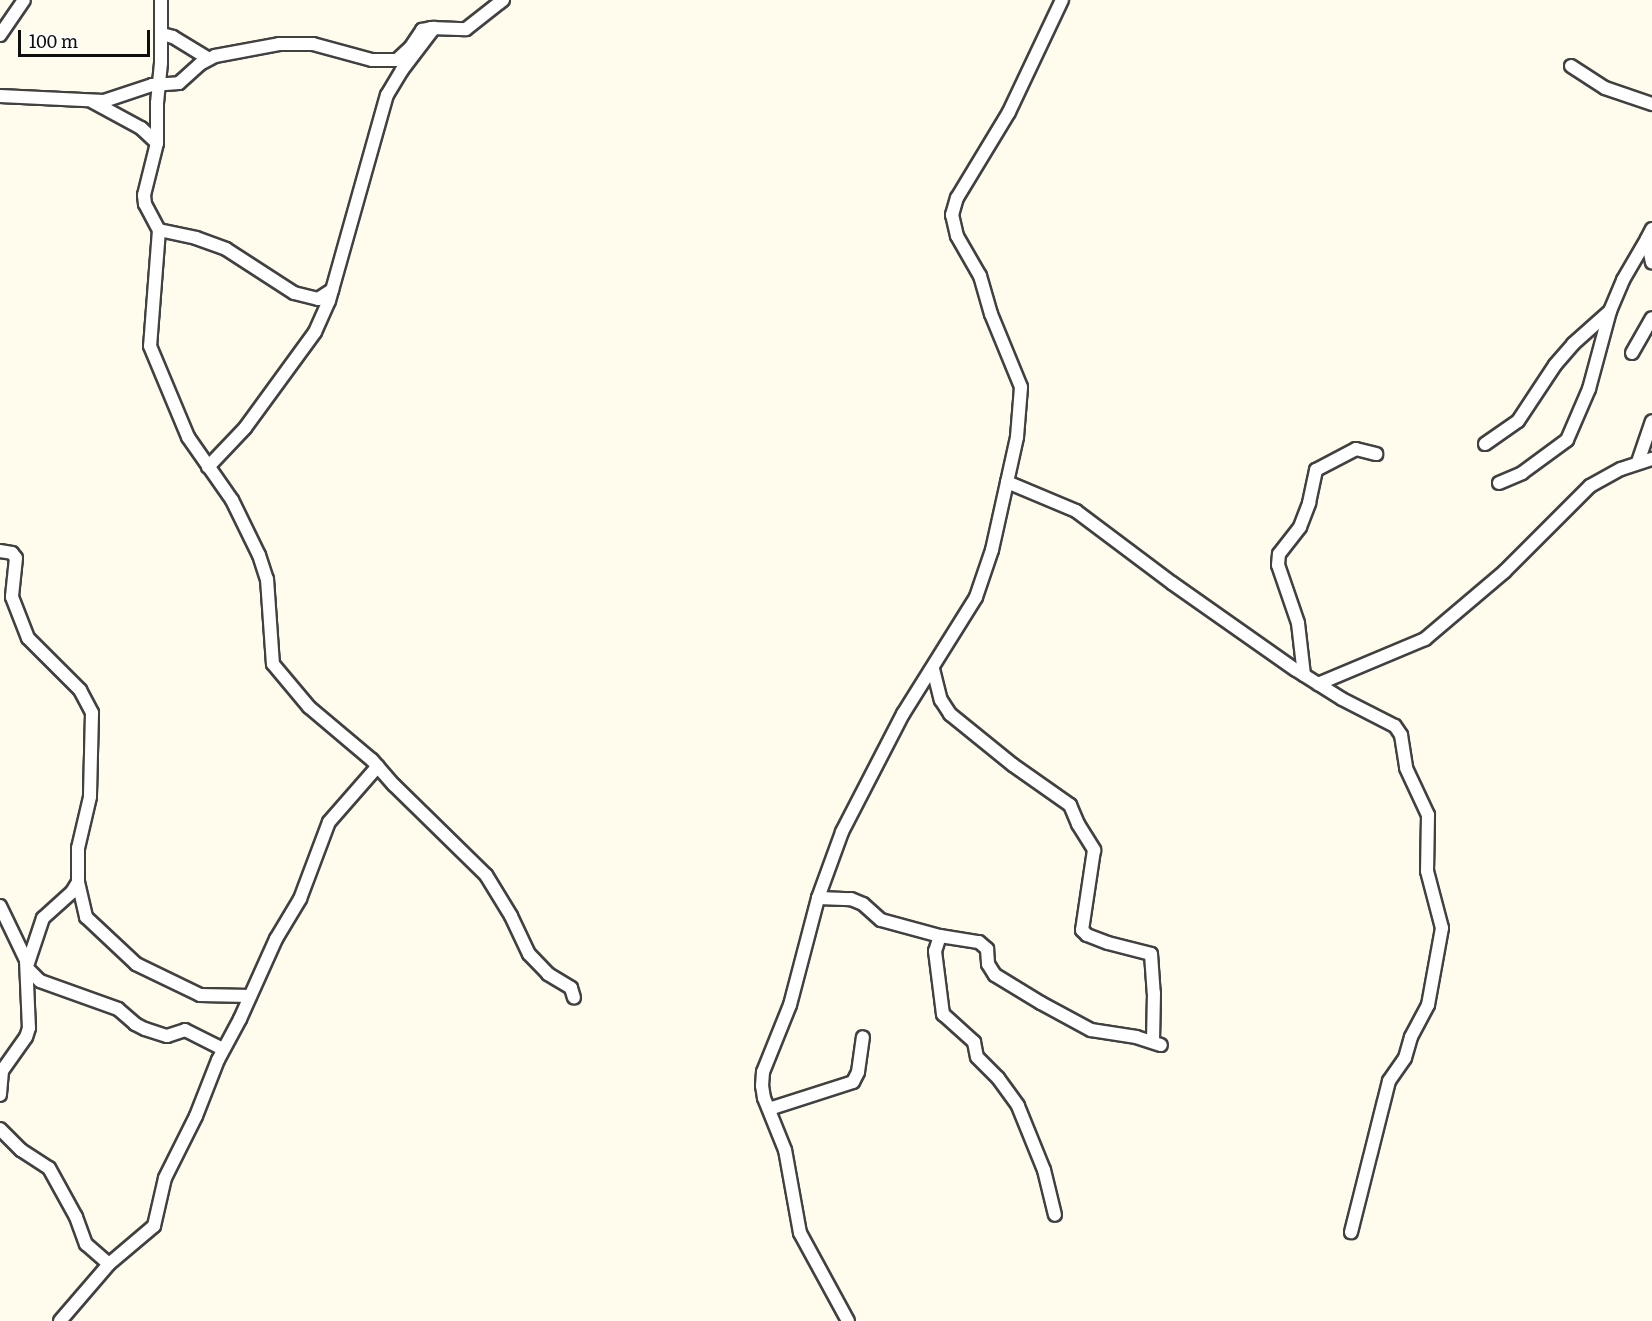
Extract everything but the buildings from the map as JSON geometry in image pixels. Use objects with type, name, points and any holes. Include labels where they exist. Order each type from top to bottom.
[{"type":"street","points":[[0,35],[24,0]]},
{"type":"street","points":[[161,0],[162,34],[157,143],[144,200],[159,230],[150,346],[181,424],[236,508],[266,573],[273,664],[309,707],[378,766],[486,875],[511,916],[529,954],[548,974],[571,988],[574,998]]},
{"type":"street","points":[[0,96],[92,102],[159,85],[179,83],[209,59],[268,46],[304,43],[391,62],[404,56],[422,30],[466,29],[503,0]]},
{"type":"street","points":[[848,1321],[801,1233],[794,1207],[791,1172],[762,1086],[764,1072],[790,1005],[818,898],[842,832],[903,714],[933,669],[950,635],[975,597],[992,550],[1017,437],[1021,387],[991,314],[980,276],[957,236],[952,215],[957,198],[1009,112],[1058,1]]},
{"type":"street","points":[[208,466],[245,429],[305,349],[329,301],[387,95],[402,70],[434,28]]},
{"type":"street","points":[[162,34],[173,37],[209,59]]},
{"type":"street","points":[[1571,66],[1605,88],[1652,104]]},
{"type":"street","points":[[92,102],[141,128],[157,143]]},
{"type":"street","points":[[159,230],[196,238],[226,249],[294,293],[318,299],[332,290]]},
{"type":"street","points":[[1649,234],[1652,262]]},
{"type":"street","points":[[1499,483],[1522,473],[1567,440],[1585,399],[1610,311],[1623,280],[1649,234]]},
{"type":"street","points":[[1485,444],[1518,421],[1555,365],[1573,344],[1610,311]]},
{"type":"street","points":[[1632,353],[1652,318]]},
{"type":"street","points":[[1638,462],[1652,421]]},
{"type":"street","points":[[1304,675],[1298,623],[1278,565],[1279,554],[1300,527],[1309,503],[1316,471],[1356,449],[1377,454]]},
{"type":"street","points":[[1318,684],[1425,639],[1504,572],[1590,486],[1638,462],[1652,459]]},
{"type":"street","points":[[1007,482],[1076,512],[1172,584],[1304,675],[1395,726],[1401,735],[1406,768],[1428,815],[1427,871],[1442,925],[1428,1005],[1411,1036],[1405,1058],[1389,1081],[1351,1232]]},
{"type":"street","points":[[0,551],[12,553],[16,558],[12,597],[28,638],[80,690],[92,713],[90,797],[78,848],[78,882],[84,915],[136,964],[200,995],[250,996]]},
{"type":"street","points":[[818,898],[843,897],[857,901],[881,920],[939,936],[979,942],[987,949],[988,964],[994,975],[1083,1026],[1100,1032],[1157,1043],[1150,954],[1108,943],[1087,935],[1082,930],[1094,850],[1078,824],[1070,805],[1013,765],[950,714],[941,700],[933,669]]},
{"type":"street","points":[[60,1321],[109,1264],[154,1226],[165,1178],[196,1116],[223,1049],[276,939],[300,898],[329,822],[378,766]]},
{"type":"street","points":[[27,967],[43,918],[72,892],[78,882]]},
{"type":"street","points":[[0,906],[19,941],[27,967],[29,1028],[26,1037],[2,1071],[0,1095]]},
{"type":"street","points":[[939,936],[935,951],[943,1014],[974,1042],[976,1057],[998,1078],[1018,1106],[1044,1170],[1055,1215]]},
{"type":"street","points":[[27,967],[40,981],[118,1009],[135,1024],[145,1029],[167,1036],[185,1030],[223,1049]]},
{"type":"street","points":[[770,1109],[853,1082],[858,1072],[863,1037]]},
{"type":"street","points":[[0,1129],[21,1150],[49,1168],[76,1217],[86,1244],[109,1264]]}]
